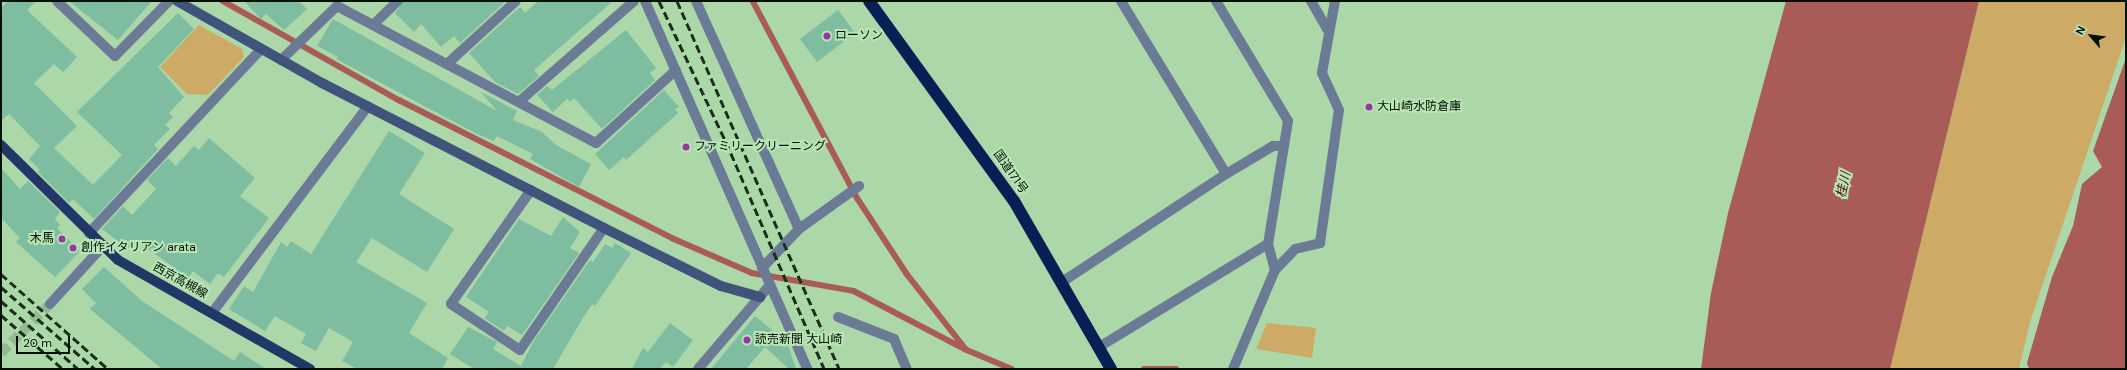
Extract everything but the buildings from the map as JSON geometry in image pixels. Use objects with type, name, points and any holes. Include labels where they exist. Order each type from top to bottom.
[{"type":"highway","name":"国道171号","points":[[869,1],[1014,201],[1111,369]]},
{"type":"main road","name":"西京高槻線","points":[[1,145],[89,233],[134,271],[212,313],[310,369]]},
{"type":"street","points":[[57,1],[115,56],[169,1]]},
{"type":"street","points":[[177,1],[281,60],[604,228],[722,286],[760,297]]},
{"type":"street","points":[[373,25],[398,1]]},
{"type":"street","points":[[447,64],[516,1]]},
{"type":"street","points":[[521,100],[634,1]]},
{"type":"street","points":[[644,1],[676,70],[807,369]]},
{"type":"street","points":[[696,1],[799,229]]},
{"type":"street","points":[[1121,1],[1226,174]]},
{"type":"street","points":[[1216,1],[1288,121],[1282,146],[1268,244],[1275,270]]},
{"type":"street","points":[[1311,1],[1329,32]]},
{"type":"street","points":[[1233,369],[1275,270],[1295,249],[1320,243],[1339,110],[1322,73],[1335,1]]},
{"type":"street","points":[[281,60],[304,39],[337,4],[447,64],[521,100],[596,142],[676,70]]},
{"type":"street","points":[[89,233],[261,49]]},
{"type":"street","points":[[212,313],[368,106]]},
{"type":"street","points":[[1062,282],[1226,174],[1273,146],[1282,146]]},
{"type":"street","points":[[762,268],[799,229],[859,186]]},
{"type":"street","points":[[531,190],[451,304],[520,350],[604,228]]},
{"type":"street","points":[[1099,347],[1268,244]]},
{"type":"street","points":[[50,304],[103,246]]},
{"type":"street","points":[[698,369],[770,286]]},
{"type":"street","points":[[838,317],[894,339],[907,369]]},
{"type":"shaded area","points":[[1979,1],[2126,1],[2126,37],[2030,322],[2019,369],[1890,369]]},
{"type":"shaded area","points":[[199,25],[242,49],[244,57],[208,95],[187,94],[160,67]]},
{"type":"shaded area","points":[[1267,323],[1316,328],[1312,358],[1256,349]]},
{"type":"water","name":"桂川","points":[[1786,1],[1979,1],[1890,369],[1701,369],[1711,293],[1728,213]]},
{"type":"water","points":[[2126,58],[2126,369],[2029,369],[2027,363],[2052,277],[2073,226],[2082,184],[2102,167],[2093,151]]},
{"type":"waterway","points":[[223,1],[399,100],[672,238],[752,273],[854,291],[967,350],[1012,369]]},
{"type":"waterway","points":[[753,1],[858,199],[907,274],[965,348]]},
{"type":"waterway","points":[[1144,369],[1176,369]]},
{"type":"tunnel","points":[[1,353],[50,304]]},
{"type":"railway","points":[[659,1],[726,142],[824,369]]},
{"type":"railway","points":[[677,1],[839,369]]},
{"type":"railway","points":[[1,274],[108,369]]},
{"type":"railway","points":[[1,287],[95,369]]},
{"type":"railway","points":[[1,301],[78,369]]},
{"type":"railway","points":[[1,315],[63,369]]},
{"type":"place","name":"ローソン","points":[[827,36]]},
{"type":"place","name":"大山崎水防倉庫","points":[[1369,107]]},
{"type":"place","name":"ファミリークリーニング","points":[[686,147]]},
{"type":"place","name":"木馬","points":[[62,239]]},
{"type":"place","name":"創作イタリアン arata","points":[[73,248]]},
{"type":"place","name":"読売新聞 大山崎","points":[[747,340]]}]
